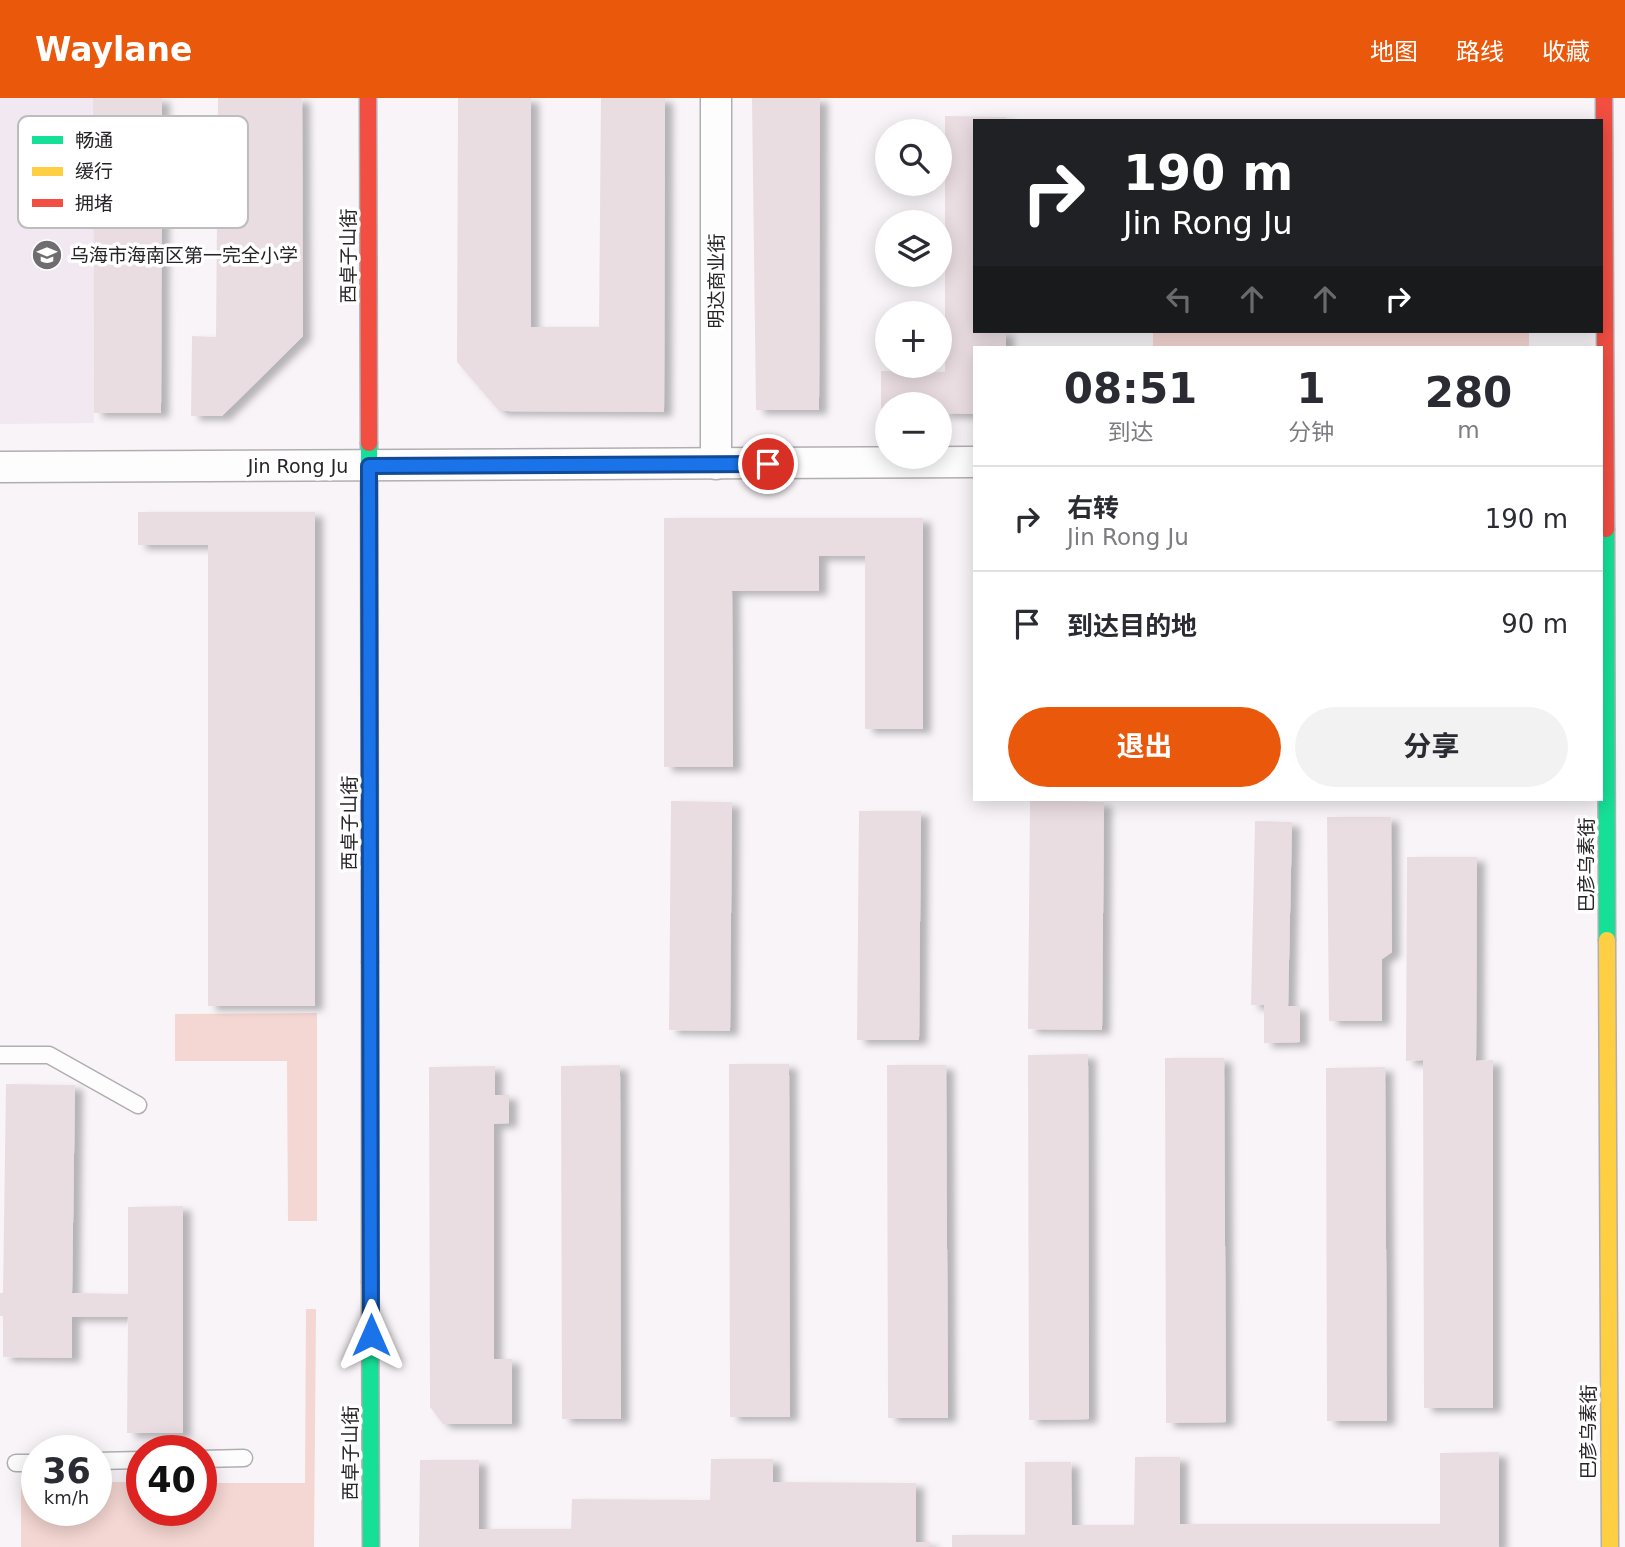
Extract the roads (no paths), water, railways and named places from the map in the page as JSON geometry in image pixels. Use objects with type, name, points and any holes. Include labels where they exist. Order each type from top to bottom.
[{"type":"street","name":"西卓子山街","points":[[368,98],[371,1547]]},
{"type":"street","name":"明达商业街","points":[[716,98],[716,464]]},
{"type":"street","name":"巴彦乌素街","points":[[1604,98],[1611,458],[1610,1547]]},
{"type":"street","name":"Jin Rong Ju","points":[[0,467],[973,462]]},
{"type":"lane","points":[[0,1055],[49,1055],[138,1105]]},
{"type":"lane","points":[[217,1459],[244,1458]]},
{"type":"lane","points":[[16,1463],[21,1463]]},
{"type":"place","name":"乌海市海南区第一完全小学","points":[[47,255]]}]
